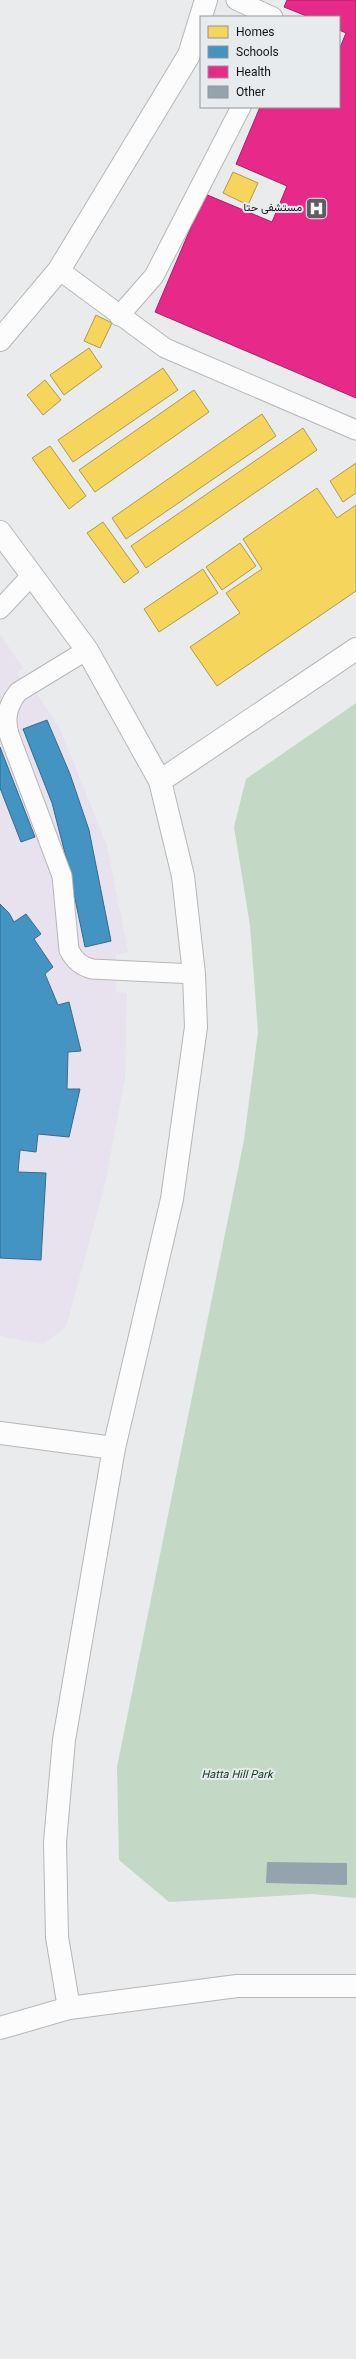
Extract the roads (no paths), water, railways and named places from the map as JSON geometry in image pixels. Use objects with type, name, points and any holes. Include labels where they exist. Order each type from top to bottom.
[{"type":"street","points":[[201,16],[206,0]]},
{"type":"street","points":[[0,340],[59,270],[189,56],[200,20]]},
{"type":"street","points":[[0,532],[87,650],[160,781],[183,876],[194,974],[196,1027],[172,1199],[114,1448],[64,1740],[55,1842],[57,1937],[69,2008]]},
{"type":"street","points":[[160,781],[356,649]]},
{"type":"street","points":[[0,1433],[114,1448]]},
{"type":"street","points":[[0,2028],[69,2008],[237,1986],[356,1986]]},
{"type":"lane","points":[[236,0],[271,16]]},
{"type":"lane","points":[[119,316],[154,276],[240,108]]},
{"type":"lane","points":[[59,270],[119,316],[165,348],[356,430]]},
{"type":"lane","points":[[0,609],[32,575]]},
{"type":"lane","points":[[87,650],[18,692],[12,700],[6,718],[10,737],[62,876],[69,950],[74,959],[82,966],[92,969],[194,974]]},
{"type":"place","name":"مستشفى حتا","points":[[317,208]]},
{"type":"park label","name":"Hatta Hill Park","points":[[237,1775]]}]
